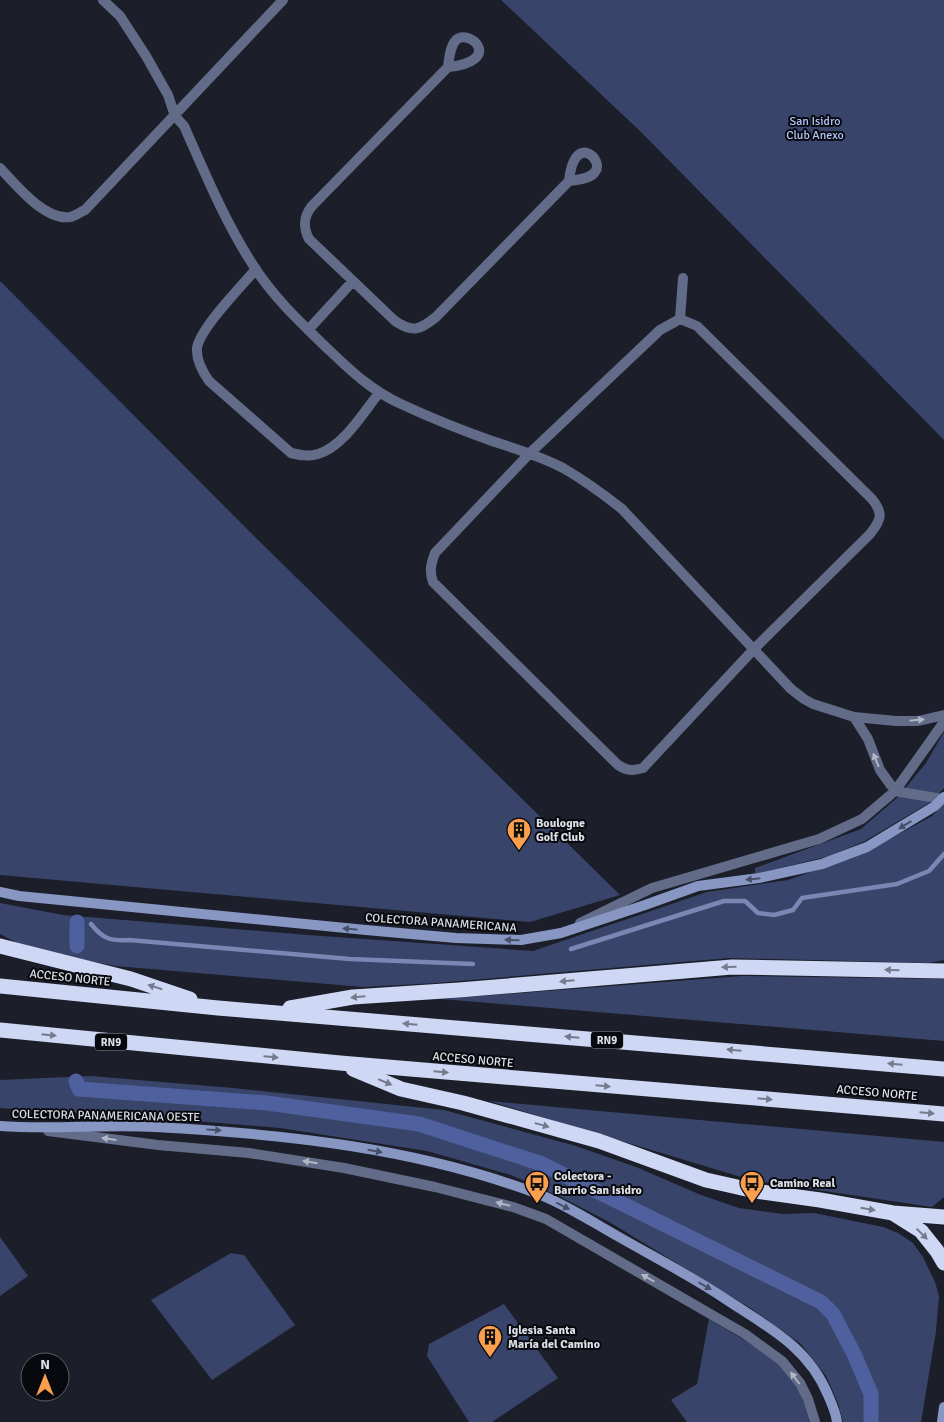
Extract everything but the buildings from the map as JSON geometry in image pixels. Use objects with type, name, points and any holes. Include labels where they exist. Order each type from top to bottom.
[{"type":"highway","points":[[0,946],[131,979],[218,1008]]},
{"type":"highway","points":[[269,1012],[353,997],[732,967],[943,970]]},
{"type":"highway","name":"ACCESO NORTE","points":[[0,986],[218,1008],[944,1068]]},
{"type":"highway","name":"ACCESO NORTE","points":[[0,1030],[340,1063],[944,1114]]},
{"type":"highway","points":[[340,1063],[402,1089],[463,1103],[598,1142],[706,1180],[756,1191],[893,1213],[944,1217]]},
{"type":"highway","points":[[893,1213],[921,1231],[937,1251],[944,1264]]},
{"type":"street","points":[[103,0],[120,16],[146,56],[168,95],[175,116],[184,126],[223,210],[256,270],[308,330],[360,379],[379,393],[436,420],[530,453],[562,468],[597,490],[622,509],[792,689],[804,699],[854,717],[918,721],[944,715]]},
{"type":"street","points":[[0,168],[36,204],[54,215],[70,217],[85,210],[283,0]]},
{"type":"street","points":[[448,67],[306,212],[304,222],[305,231],[309,239],[395,321],[404,328],[414,329],[422,328],[436,317],[570,182]]},
{"type":"street","points":[[256,270],[205,329],[198,346],[198,356],[202,370],[209,381],[291,453],[304,456],[318,454],[337,445],[379,393]]},
{"type":"street","points":[[680,319],[683,278]]},
{"type":"street","points":[[308,330],[353,281]]},
{"type":"street","points":[[680,319],[697,326],[872,499],[878,507],[880,515],[878,524],[870,534],[754,649],[643,768],[633,771],[625,770],[618,765],[433,582],[430,574],[431,564],[436,553],[530,453],[660,330],[680,319]]},
{"type":"street","points":[[854,717],[868,739],[880,770],[895,791],[943,798]]},
{"type":"street","points":[[562,933],[652,888],[819,839],[862,819],[895,791],[944,722]]},
{"type":"street","name":"COLECTORA PANAMERICANA","points":[[0,892],[20,896],[366,930],[456,938],[521,940],[562,933],[645,906],[698,886],[759,878],[822,864],[867,847],[935,806],[943,798]]},
{"type":"street","name":"COLECTORA PANAMERICANA OESTE","points":[[0,1126],[151,1127],[248,1133],[302,1139],[403,1156],[481,1175],[525,1190],[569,1209],[710,1288],[785,1337],[802,1354],[823,1383],[837,1422]]},
{"type":"street","points":[[25,1127],[158,1145],[249,1153],[344,1168],[444,1189],[513,1207],[546,1219],[745,1334],[782,1361],[800,1383],[808,1399],[815,1422]]},
{"type":"street","points":[[942,1422],[944,1408]]},
{"type":"green space","name":"San Isidro Club Anexo","points":[[501,0],[944,0],[944,440],[640,131]]},
{"type":"green space","name":"Boulogne Golf Club","points":[[0,281],[250,532],[620,895],[530,922],[0,875]]},
{"type":"green space","points":[[944,732],[944,788],[929,803],[865,841],[830,856],[755,874],[755,868],[861,829],[898,797],[926,763]]},
{"type":"green space","points":[[944,804],[944,960],[928,963],[729,958],[436,983],[363,987],[116,966],[67,957],[23,946],[0,934],[0,903],[63,915],[533,951],[707,892],[788,880],[862,854],[932,816]]},
{"type":"green space","points":[[742,976],[944,979],[944,1041],[441,999]]},
{"type":"green space","points":[[91,1076],[233,1088],[444,1110],[576,1146],[636,1167],[701,1195],[739,1208],[783,1214],[814,1213],[883,1227],[898,1233],[913,1243],[923,1257],[935,1282],[939,1296],[936,1331],[921,1422],[843,1422],[838,1403],[826,1376],[801,1344],[752,1309],[611,1223],[563,1198],[511,1175],[427,1151],[280,1128],[134,1116],[0,1108],[0,1080]]},
{"type":"green space","points":[[489,1101],[944,1142],[944,1197],[932,1207],[751,1180]]},
{"type":"green space","points":[[0,1237],[28,1276],[0,1296]]},
{"type":"green space","points":[[231,1253],[244,1255],[295,1325],[212,1380],[151,1300]]},
{"type":"green space","points":[[504,1304],[558,1378],[492,1422],[469,1422],[427,1356],[429,1344]]},
{"type":"green space","points":[[709,1319],[767,1355],[787,1373],[799,1391],[809,1422],[687,1422],[671,1400],[697,1384]]},
{"type":"waterway","points":[[571,949],[724,901],[745,901],[758,913],[774,915],[793,910],[802,898],[897,884],[929,871],[944,854]]},
{"type":"waterway","points":[[77,922],[77,946]]},
{"type":"waterway","points":[[91,924],[103,936],[117,940],[350,959],[473,964]]},
{"type":"waterway","points":[[76,1081],[79,1089],[267,1103],[419,1124],[542,1164],[821,1302],[833,1314],[854,1354],[871,1394],[871,1422]]},
{"type":"place","name":"Boulogne Golf Club","points":[[519,851]]},
{"type":"place","name":"Colectora - Barrio San Isidro","points":[[537,1204]]},
{"type":"place","name":"Camino Real","points":[[752,1204]]},
{"type":"place","name":"Iglesia Santa María del Camino","points":[[490,1358]]}]
